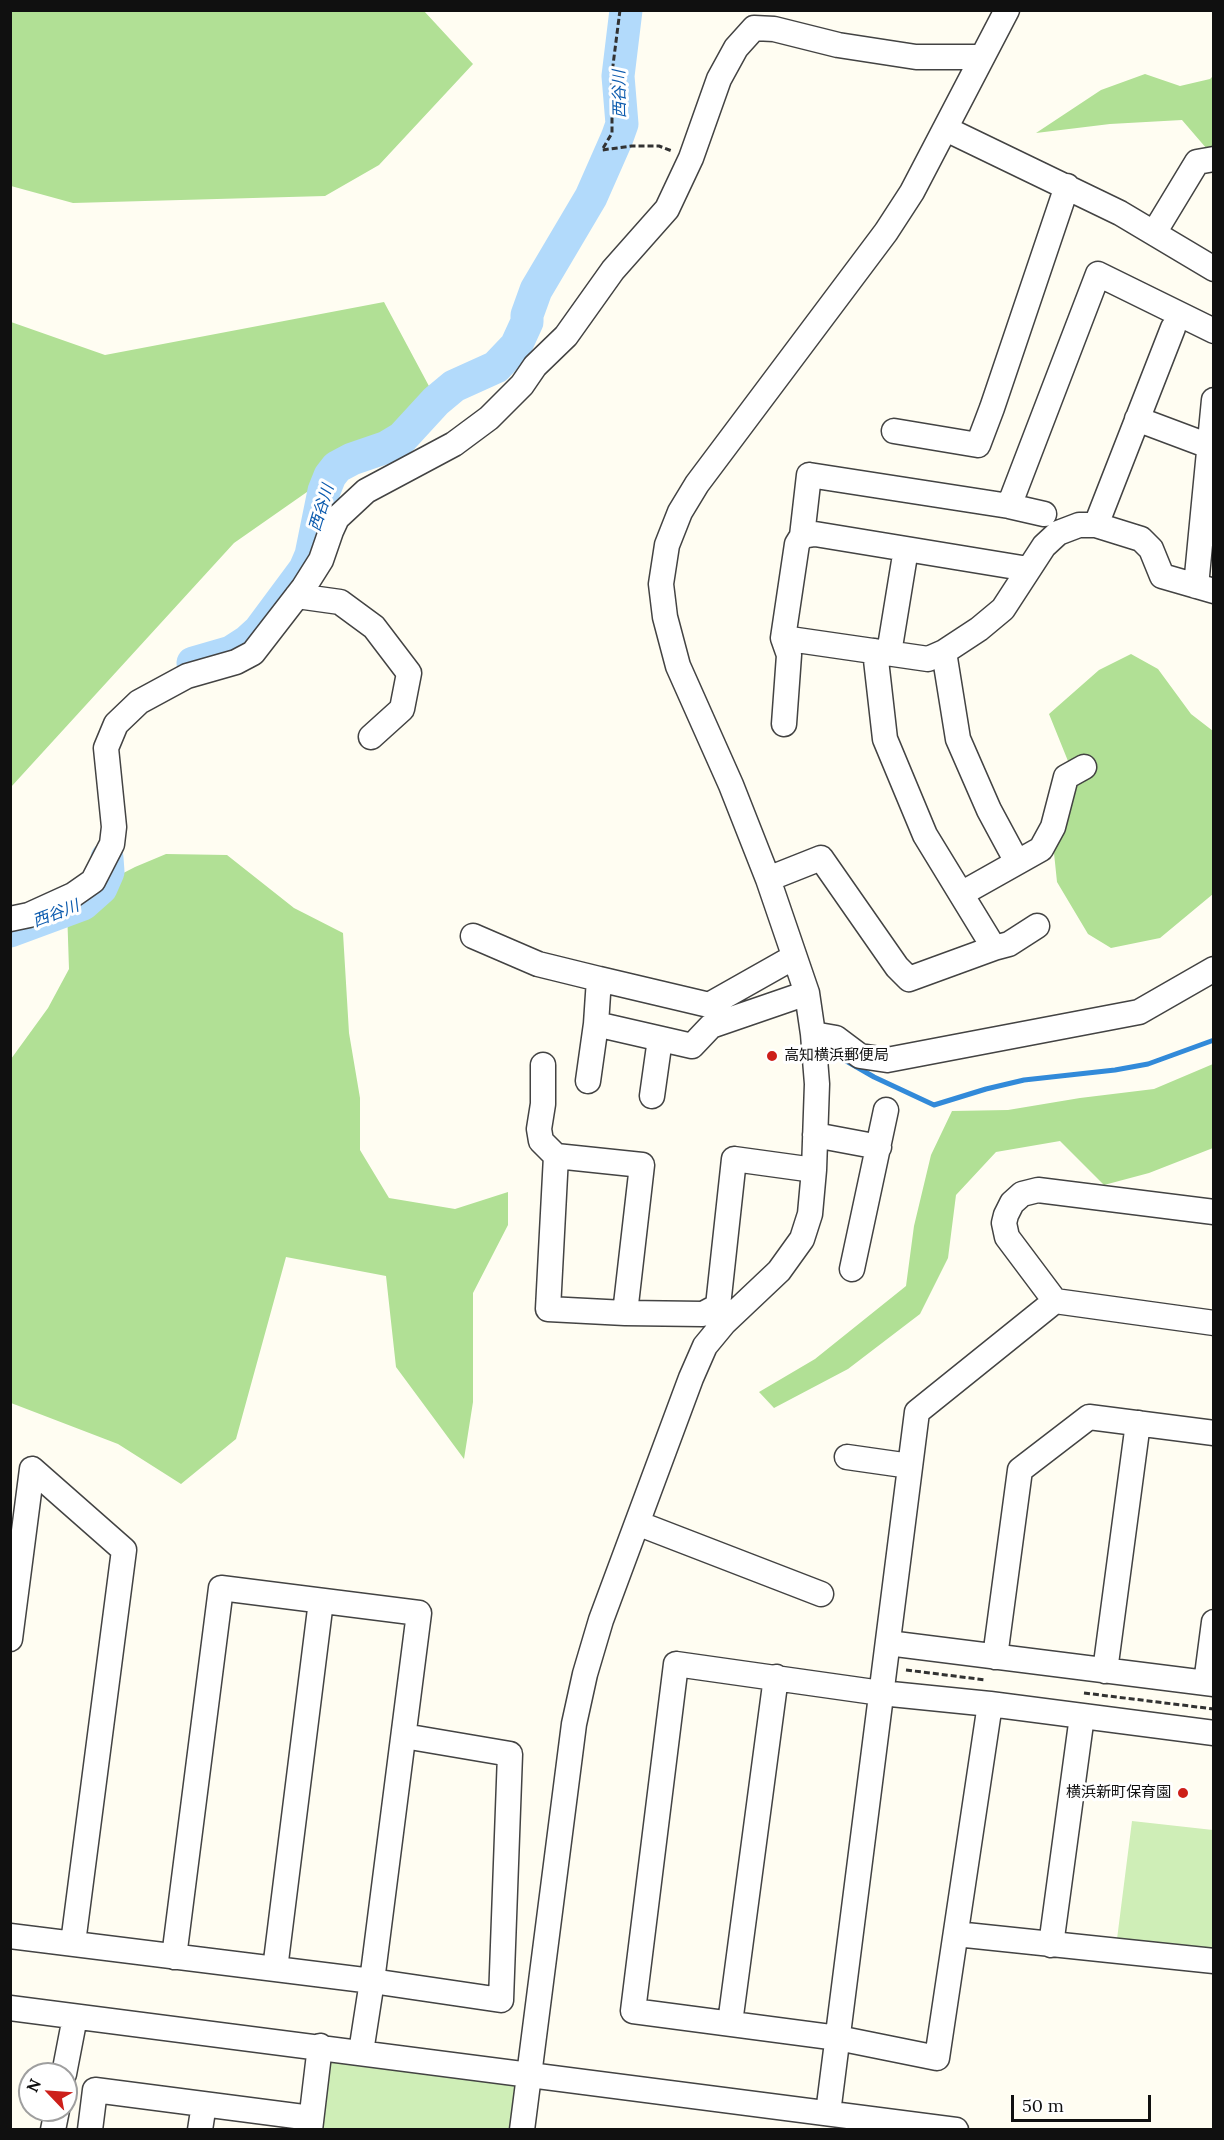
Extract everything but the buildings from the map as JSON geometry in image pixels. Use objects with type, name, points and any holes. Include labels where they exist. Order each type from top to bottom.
[{"type":"street","points":[[556,1156],[548,1309],[721,1314],[779,1271],[802,1239],[810,1215],[817,1084],[807,993],[768,879],[731,785],[678,666],[665,617],[662,584],[667,545],[680,512],[697,484],[886,232],[912,192],[1007,10]]},
{"type":"street","points":[[10,919],[29,915],[73,895],[93,881],[112,844],[114,827],[106,748],[116,724],[139,702],[187,676],[236,662],[253,653],[297,596],[321,560],[330,531],[338,518],[366,491],[454,444],[489,418],[522,385],[535,366],[566,336],[613,270],[667,209],[691,158],[719,79],[736,48],[754,28],[774,29],[838,45],[916,57],[982,57]]},
{"type":"street","points":[[946,129],[1120,213],[1214,269]]},
{"type":"street","points":[[1154,233],[1197,162],[1214,159]]},
{"type":"street","points":[[894,431],[978,445],[1066,186]]},
{"type":"street","points":[[1009,506],[1098,274],[1214,331]]},
{"type":"street","points":[[1096,525],[1173,328]]},
{"type":"street","points":[[783,638],[928,659],[944,652],[980,629],[1003,609],[1044,546],[1058,533],[1079,525],[1096,525],[1141,539],[1151,549],[1162,576],[1205,588],[1209,446],[1214,400]]},
{"type":"street","points":[[1137,419],[1209,446]]},
{"type":"street","points":[[784,724],[789,655],[783,638],[797,544],[802,536],[809,475],[1009,506],[1044,514]]},
{"type":"street","points":[[802,536],[815,534],[1028,569]]},
{"type":"street","points":[[906,549],[882,652],[885,739],[925,836],[994,948]]},
{"type":"street","points":[[297,596],[340,602],[374,627],[409,674],[402,708],[370,737]]},
{"type":"street","points":[[944,652],[958,738],[989,810],[1017,862]]},
{"type":"street","points":[[961,894],[1041,849],[1053,827],[1065,777],[1084,767]]},
{"type":"street","points":[[768,879],[821,858],[897,967],[909,979],[1009,944],[1037,926]]},
{"type":"street","points":[[473,936],[538,964],[709,1005],[795,957]]},
{"type":"street","points":[[813,1034],[836,1038],[860,1056],[887,1060],[1140,1011],[1214,969]]},
{"type":"street","points":[[588,1081],[596,1024],[599,979]]},
{"type":"street","points":[[596,1024],[692,1046],[711,1026],[807,993]]},
{"type":"street","points":[[652,1096],[660,1039]]},
{"type":"street","points":[[543,1065],[543,1104],[539,1129],[541,1141],[556,1156],[642,1165],[625,1313]]},
{"type":"street","points":[[852,1269],[886,1110]]},
{"type":"street","points":[[815,1135],[879,1147]]},
{"type":"street","points":[[522,2130],[573,1724],[600,1620],[691,1378],[721,1314],[734,1159],[814,1170]]},
{"type":"street","points":[[1214,1212],[1038,1190],[1022,1194],[1012,1203],[1004,1223],[1007,1237],[1055,1301],[1214,1323]]},
{"type":"street","points":[[833,2119],[838,2038],[917,1412],[1055,1301]]},
{"type":"street","points":[[996,1657],[1020,1470],[1089,1417],[1214,1433]]},
{"type":"street","points":[[1105,1671],[1138,1423]]},
{"type":"street","points":[[847,1457],[910,1466]]},
{"type":"street","points":[[10,1639],[32,1469],[124,1550],[73,1943]]},
{"type":"street","points":[[637,1523],[821,1594]]},
{"type":"street","points":[[174,1957],[221,1588],[419,1613],[361,2052]]},
{"type":"street","points":[[275,1970],[321,1600]]},
{"type":"street","points":[[888,1643],[1210,1684],[1214,1622]]},
{"type":"street","points":[[990,1704],[937,2058],[838,2038],[633,2012],[676,1664],[881,1693],[990,1704],[1214,1733]]},
{"type":"street","points":[[730,2023],[776,1677]]},
{"type":"street","points":[[1051,1945],[1082,1716]]},
{"type":"street","points":[[10,1936],[372,1981],[501,2001],[510,1754],[404,1736]]},
{"type":"street","points":[[956,1934],[1214,1961]]},
{"type":"street","points":[[10,2008],[320,2046],[833,2119],[957,2130]]},
{"type":"street","points":[[66,2062],[75,2017]]},
{"type":"street","points":[[90,2130],[95,2090],[204,2104],[310,2124],[320,2046]]},
{"type":"street","points":[[200,2130],[204,2104]]},
{"type":"path","points":[[620,10],[612,73],[612,134],[602,150],[632,146],[659,146],[691,158]]},
{"type":"green space","points":[[10,11],[424,11],[473,64],[379,165],[325,196],[73,203],[11,186]]},
{"type":"green space","points":[[1145,74],[1180,86],[1210,79],[1213,76],[1213,156],[1182,120],[1110,124],[1036,133],[1101,90]]},
{"type":"green space","points":[[384,302],[430,388],[420,413],[234,543],[11,787],[11,322],[105,355]]},
{"type":"green space","points":[[1131,654],[1158,669],[1191,714],[1213,731],[1213,894],[1160,938],[1111,948],[1088,934],[1057,882],[1054,853],[1070,766],[1049,714],[1099,670]]},
{"type":"green space","points":[[166,854],[227,855],[294,908],[343,933],[349,1033],[360,1098],[360,1150],[389,1198],[455,1209],[508,1192],[508,1225],[473,1293],[473,1402],[464,1459],[396,1367],[386,1276],[286,1257],[236,1439],[181,1484],[118,1444],[11,1403],[11,1059],[48,1008],[69,969],[67,909],[106,882]]},
{"type":"green space","points":[[1213,1064],[1213,1148],[1149,1173],[1104,1185],[1060,1141],[996,1152],[956,1195],[948,1258],[920,1314],[848,1369],[774,1408],[759,1392],[815,1359],[906,1286],[914,1226],[931,1155],[952,1111],[1008,1110],[1154,1089]]},
{"type":"green space","points":[[1132,1821],[1213,1830],[1213,1951],[1117,1939]]},
{"type":"green space","points":[[324,2052],[519,2080],[512,2129],[315,2130]]},
{"type":"waterway","name":"西谷川","points":[[193,663],[231,652],[248,641],[259,631],[305,569],[311,555],[324,491],[330,476],[337,467],[352,459],[387,447],[402,438],[436,401],[454,386],[496,367],[516,346],[527,322],[527,315],[536,290],[591,197],[622,124],[618,76],[626,10]]},
{"type":"waterway","name":"西谷川","points":[[10,931],[83,904],[101,888],[108,872],[107,858]]},
{"type":"waterway","points":[[841,1058],[874,1077],[934,1105],[1024,1080],[1148,1064],[1214,1040]]},
{"type":"place","name":"高知横浜郵便局","points":[[772,1056]]},
{"type":"place","name":"横浜新町保育園","points":[[1183,1793]]}]
